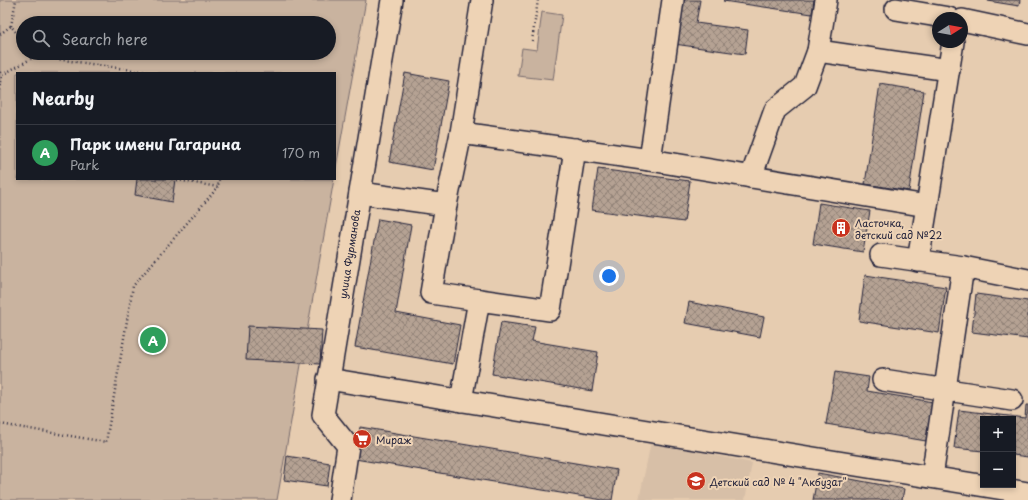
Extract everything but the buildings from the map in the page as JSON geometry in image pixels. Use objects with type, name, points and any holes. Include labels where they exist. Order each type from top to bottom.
[{"type":"street","name":"улица Фурманова","points":[[340,500],[348,446],[323,415],[392,0]]},
{"type":"street","points":[[482,0],[431,293],[550,310],[575,150]]},
{"type":"street","points":[[650,160],[673,0]]},
{"type":"street","points":[[751,177],[775,110],[805,86],[818,52],[826,0]]},
{"type":"street","points":[[896,9],[932,15]]},
{"type":"street","points":[[968,21],[1028,34]]},
{"type":"street","points":[[918,261],[952,48]]},
{"type":"street","points":[[818,52],[949,70]]},
{"type":"street","points":[[460,133],[650,160],[927,206]]},
{"type":"street","points":[[360,193],[446,205]]},
{"type":"street","points":[[881,255],[963,267],[1028,280]]},
{"type":"street","points":[[932,477],[963,267]]},
{"type":"street","points":[[461,401],[479,300]]},
{"type":"street","points":[[328,380],[1028,493]]},
{"type":"street","points":[[883,380],[1012,400]]},
{"type":"path","points":[[0,34],[11,26],[16,0]]},
{"type":"path","points":[[532,41],[538,0]]},
{"type":"path","points":[[11,26],[16,32]]},
{"type":"path","points":[[0,90],[1,74],[28,60]]},
{"type":"path","points":[[64,60],[146,72]]},
{"type":"path","points":[[177,180],[218,187]]},
{"type":"path","points":[[0,424],[106,442],[133,286],[218,187],[219,180]]},
{"type":"shaded area","points":[[0,0],[366,0],[336,167],[336,72],[16,72],[16,180],[334,180],[277,500],[0,500]]},
{"type":"shaded area","points":[[542,12],[562,15],[553,80],[518,76],[522,48],[537,50]]},
{"type":"shaded area","name":"Детский сад № 4 \"Акбузат\"","points":[[651,442],[752,463],[745,500],[639,500]]},
{"type":"place","name":"Ласточка, детский сад №22","points":[[841,228]]},
{"type":"place","name":"Парк имени Гагарина","points":[[153,340]]},
{"type":"place","name":"Мираж","points":[[362,439]]},
{"type":"place","name":"Детский сад № 4 \"Акбузат\"","points":[[696,481]]}]
